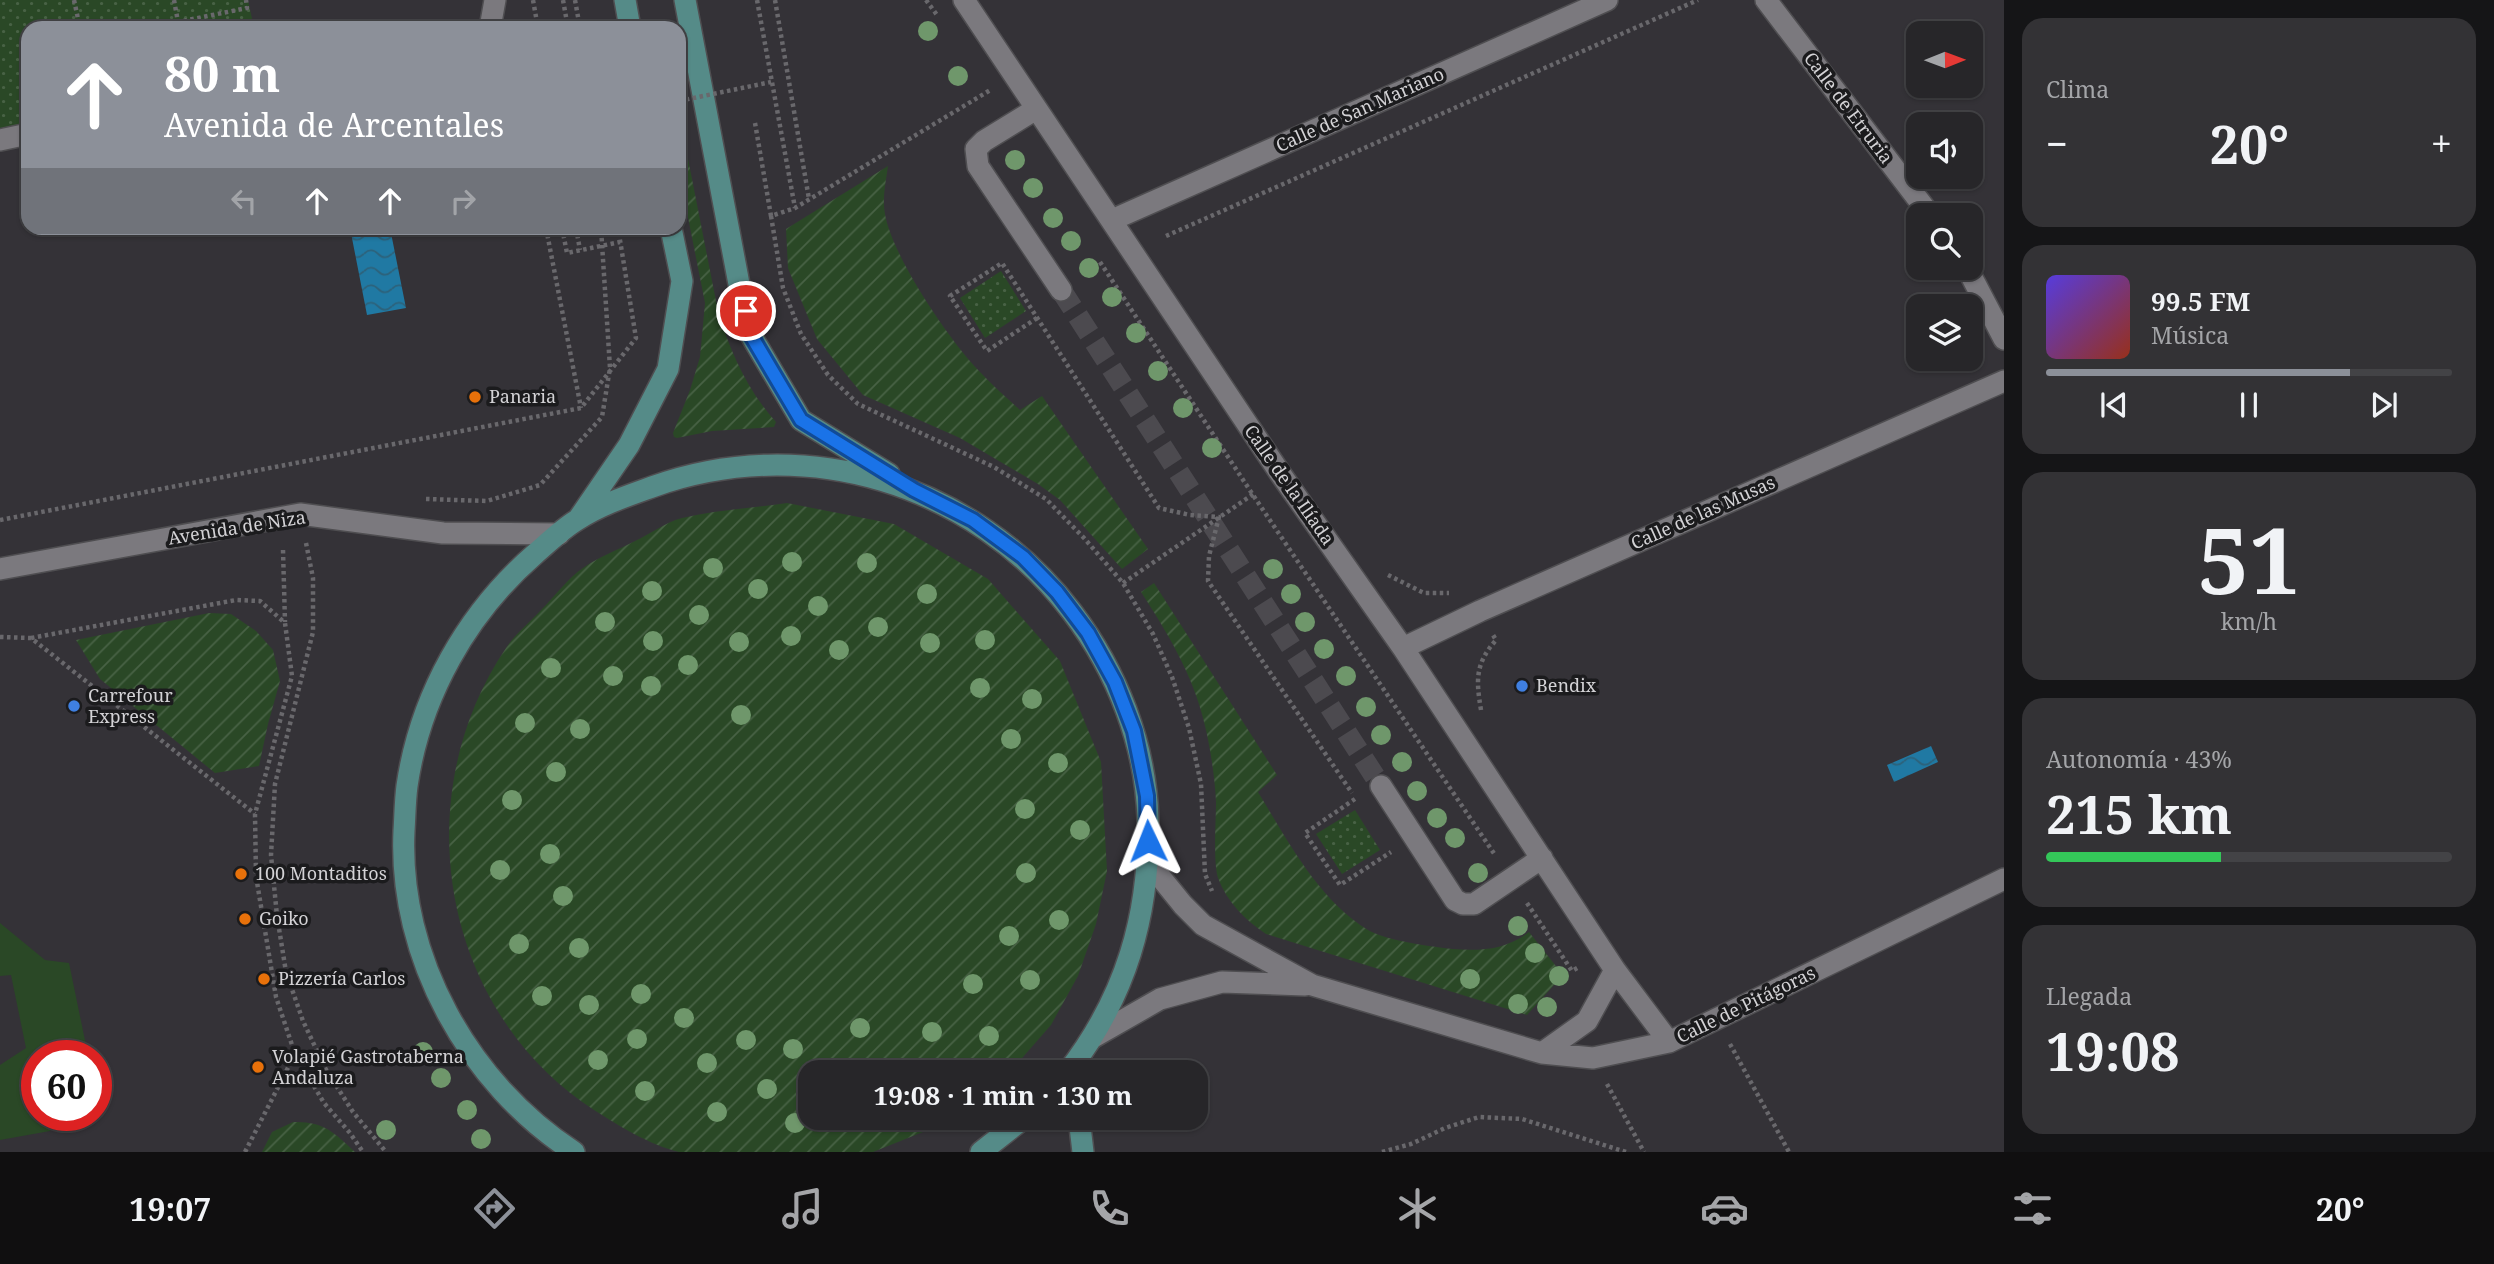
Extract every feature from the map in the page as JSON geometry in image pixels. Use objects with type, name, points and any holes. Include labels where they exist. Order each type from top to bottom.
[{"type":"main road","points":[[625,0],[630,21]]},
{"type":"main road","points":[[685,0],[739,284],[752,337],[801,420],[914,490],[973,520],[1023,557],[1057,592],[1088,633],[1115,682],[1134,731],[1147,796],[1149,863],[1142,911],[1130,957],[1115,997],[1086,1054]]},
{"type":"main road","points":[[578,519],[629,445],[668,369],[682,281],[672,235]]},
{"type":"main road","points":[[574,1152],[548,1135],[509,1100],[464,1043],[427,969],[411,913],[403,852],[407,787],[420,727],[446,664],[475,617],[510,576],[578,519],[625,496],[681,476],[740,466],[798,464],[857,473],[914,490]]},
{"type":"main road","points":[[981,1152],[1009,1130]]},
{"type":"main road","points":[[1080,1130],[1083,1152]]},
{"type":"street","points":[[491,21],[495,0]]},
{"type":"street","name":"Calle de la Ilíada","points":[[964,0],[1282,476],[1404,648],[1615,970],[1670,1042]]},
{"type":"street","name":"Calle de San Mariano","points":[[1112,220],[1607,0]]},
{"type":"street","name":"Calle de Etruria","points":[[1766,0],[1921,203]]},
{"type":"street","points":[[1036,109],[984,141],[976,149],[976,156],[978,166],[1061,290]]},
{"type":"street","points":[[0,140],[21,136]]},
{"type":"street","points":[[1973,280],[2004,339]]},
{"type":"street","name":"Calle de las Musas","points":[[1404,648],[1480,611],[2004,380]]},
{"type":"street","name":"Avenida de Niza","points":[[0,569],[300,514],[443,533],[559,534]]},
{"type":"street","points":[[1381,786],[1455,900],[1463,904],[1474,904],[1542,858]]},
{"type":"street","name":"Calle de Pitágoras","points":[[1149,863],[1203,925],[1312,985],[1542,1053],[1593,1058],[1670,1042],[2004,878]]},
{"type":"street","points":[[1542,1053],[1587,1021],[1615,970]]},
{"type":"street","name":"Calle de Pitágoras","points":[[1086,1054],[1160,999],[1222,982],[1312,985]]},
{"type":"path","points":[[74,0],[78,21]]},
{"type":"path","points":[[174,0],[178,21]]},
{"type":"path","points":[[183,21],[247,8],[246,0]]},
{"type":"path","points":[[533,0],[537,21]]},
{"type":"path","points":[[563,0],[567,21]]},
{"type":"path","points":[[575,0],[579,21]]},
{"type":"path","points":[[757,0],[795,208]]},
{"type":"path","points":[[775,0],[810,200]]},
{"type":"path","points":[[1166,236],[1699,0]]},
{"type":"path","points":[[686,100],[771,82]]},
{"type":"path","points":[[755,123],[771,216],[810,200],[988,91]]},
{"type":"path","points":[[547,235],[581,408]]},
{"type":"path","points":[[564,235],[566,253],[620,242]]},
{"type":"path","points":[[577,235],[580,250]]},
{"type":"path","points":[[425,499],[487,500],[540,485],[602,417],[610,368],[601,235]]},
{"type":"path","points":[[0,520],[581,408],[636,338],[619,235]]},
{"type":"path","points":[[1037,318],[987,351],[950,296],[1002,263],[1159,508],[1190,515],[1219,517],[1209,556],[1208,581],[1363,809]]},
{"type":"path","points":[[1123,583],[1195,533]]},
{"type":"path","points":[[306,544],[313,578],[313,632],[275,784],[271,855],[276,916],[286,972],[325,1068],[353,1112],[386,1152]]},
{"type":"path","points":[[283,551],[285,623],[292,676],[255,814],[256,876],[276,997],[295,1054],[324,1103],[363,1152]]},
{"type":"path","points":[[1381,570],[1424,593],[1469,590],[1496,640],[1485,653],[1476,680],[1482,713]]},
{"type":"path","points":[[0,637],[32,638],[236,600],[260,601],[285,623]]},
{"type":"path","points":[[32,638],[255,814]]},
{"type":"path","points":[[1356,798],[1305,833],[1340,885],[1392,851],[1385,841]]},
{"type":"path","points":[[1717,1019],[1789,1152]]},
{"type":"path","points":[[245,1152],[295,1054]]},
{"type":"path","points":[[1593,1058],[1644,1152]]},
{"type":"path","points":[[1382,1152],[1411,1144],[1479,1116],[1522,1119],[1626,1152]]},
{"type":"green space","points":[[0,0],[248,0],[252,21],[21,21],[21,126],[0,130]]},
{"type":"green space","points":[[686,149],[718,311],[741,370],[756,397],[776,422],[774,427],[712,431],[674,437],[673,433],[700,357],[705,303],[686,207]]},
{"type":"green space","points":[[888,166],[884,196],[885,214],[890,232],[910,275],[954,341],[1000,392],[1020,410],[1042,396],[1148,549],[1122,569],[1060,500],[960,438],[863,395],[817,339],[788,268],[786,229]]},
{"type":"green space","points":[[1001,271],[1026,311],[985,338],[960,298]]},
{"type":"green space","points":[[787,503],[894,524],[988,579],[1060,661],[1101,762],[1107,871],[1096,924],[1078,976],[1051,1025],[1020,1060],[798,1060],[798,1130],[928,1130],[873,1152],[679,1152],[646,1140],[594,1110],[542,1068],[502,1017],[472,960],[455,898],[449,834],[456,769],[475,707],[506,648],[577,572],[664,525],[708,513]]},
{"type":"green space","points":[[1154,583],[1277,775],[1258,792],[1319,886],[1350,917],[1368,930],[1397,940],[1473,950],[1502,946],[1529,932],[1563,975],[1527,1015],[1266,934],[1238,910],[1226,895],[1216,871],[1215,783],[1199,705],[1178,654],[1141,592]]},
{"type":"green space","points":[[209,613],[231,614],[256,631],[273,650],[280,681],[259,766],[215,773],[100,679],[76,640]]},
{"type":"green space","points":[[1355,810],[1380,850],[1342,874],[1316,834]]},
{"type":"green space","points":[[0,923],[45,960],[69,963],[85,1040],[24,1040],[11,975],[0,976]]},
{"type":"green space","points":[[21,1051],[21,1131],[50,1131],[0,1140],[0,1065]]},
{"type":"green space","points":[[293,1122],[312,1123],[327,1129],[355,1152],[262,1152],[272,1132]]},
{"type":"water","points":[[351,235],[391,235],[406,308],[367,315]]},
{"type":"water","points":[[1931,746],[1938,762],[1894,782],[1887,765]]},
{"type":"tunnel","points":[[1061,290],[1381,786]]},
{"type":"place","name":"Panaria","points":[[475,397]]},
{"type":"place","name":"Bendix","points":[[1522,686]]},
{"type":"place","name":"Carrefour Express","points":[[74,706]]},
{"type":"place","name":"100 Montaditos","points":[[241,874]]},
{"type":"place","name":"Goiko","points":[[245,919]]},
{"type":"place","name":"Pizzería Carlos","points":[[264,979]]},
{"type":"place","name":"Volapié Gastrotaberna Andaluza","points":[[258,1067]]},
{"type":"route","points":[[746,311],[752,337],[801,420],[914,490],[973,520],[1023,557],[1057,592],[1088,633],[1115,682],[1134,731],[1147,796],[1148,841]]}]
